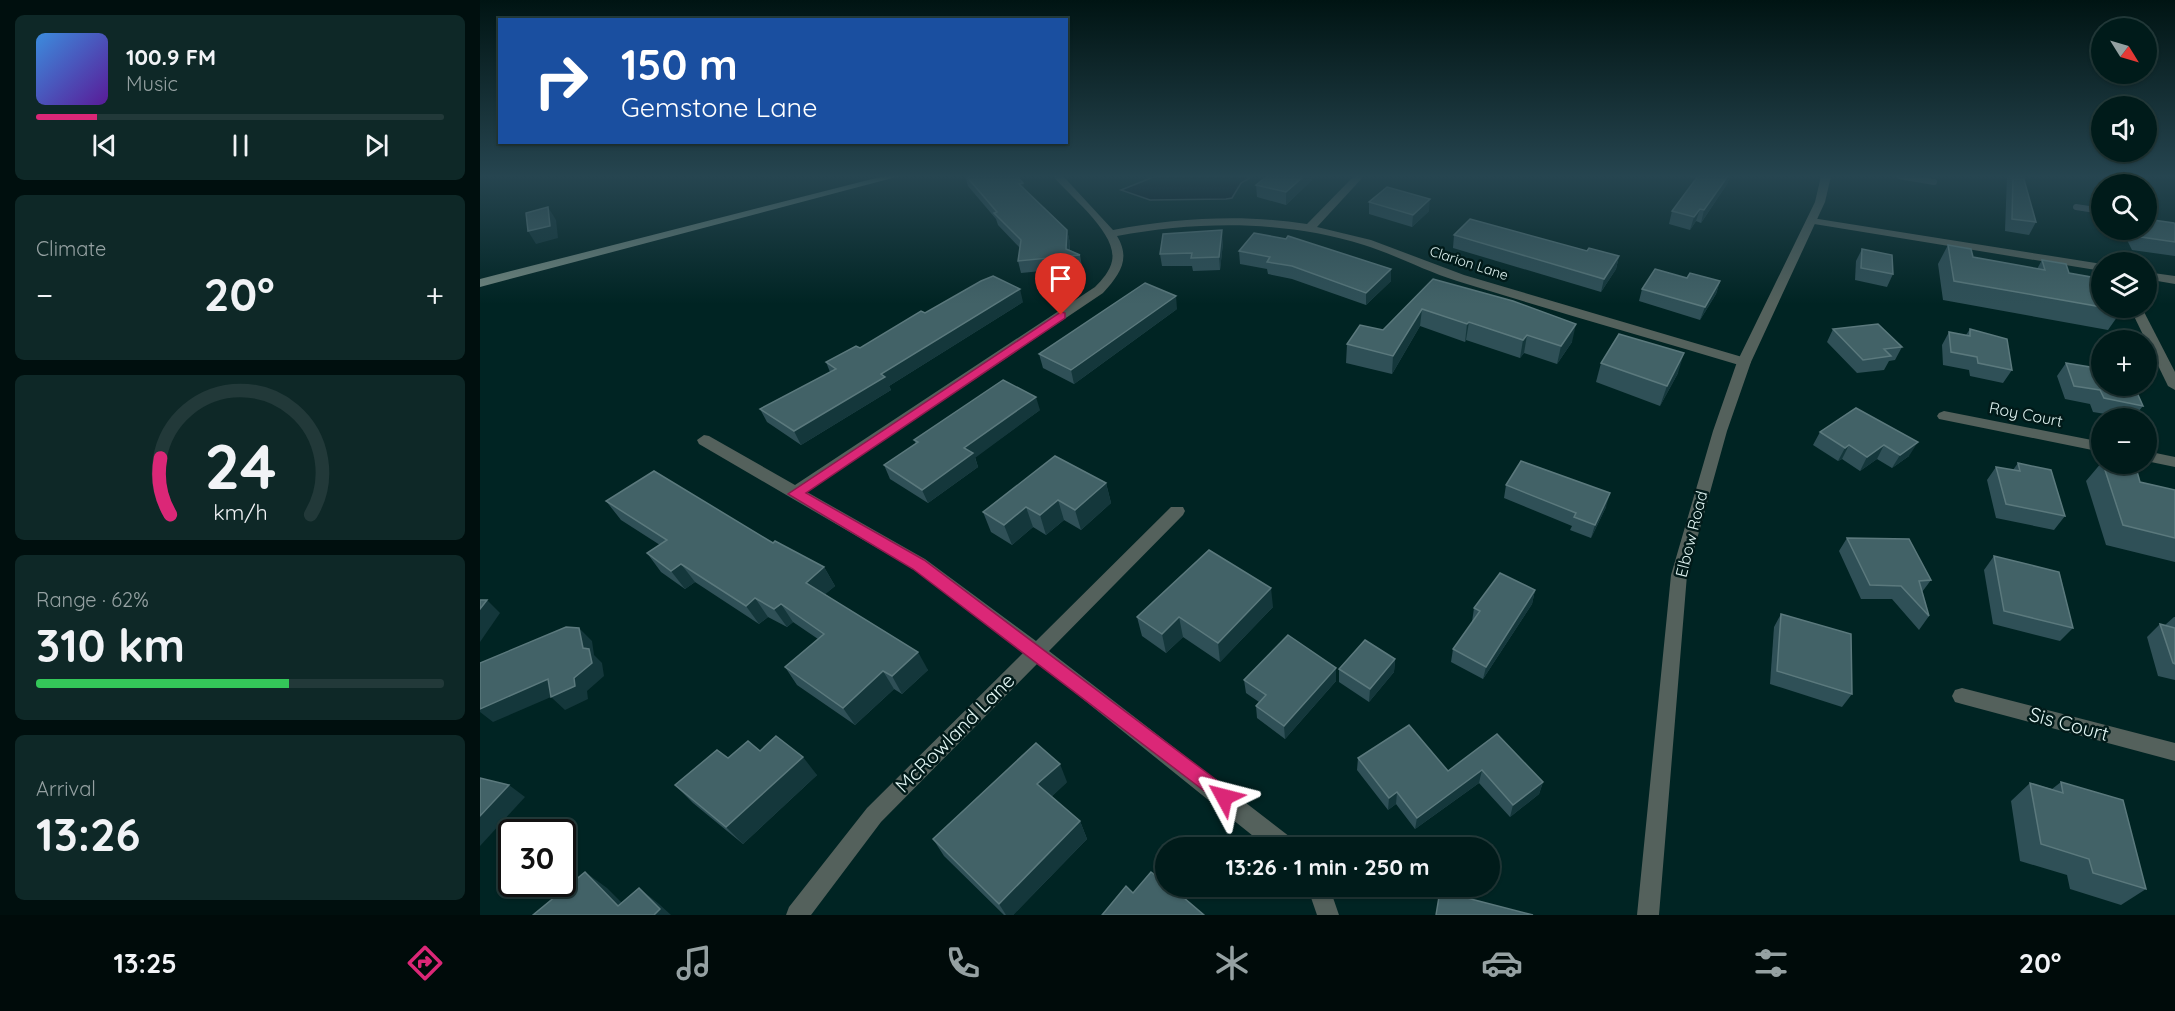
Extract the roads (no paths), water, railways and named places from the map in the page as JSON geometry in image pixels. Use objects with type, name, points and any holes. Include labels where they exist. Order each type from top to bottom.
[{"type":"main road","points":[[480,283],[729,219]]},
{"type":"street","points":[[795,494],[1099,290],[1112,276],[1118,263],[1118,246],[1096,219]]},
{"type":"street","points":[[1310,229],[1320,219]]},
{"type":"street","name":"Clarion Lane","points":[[1110,234],[1191,221],[1258,223],[1310,229],[1364,241],[1448,274],[1744,362]]},
{"type":"street","points":[[1812,221],[2091,266]]},
{"type":"street","name":"Elbow Road","points":[[1648,915],[1663,724],[1679,575],[1720,431],[1744,362],[1812,221]]},
{"type":"street","points":[[2157,277],[2175,280]]},
{"type":"street","points":[[2141,318],[2175,386]]},
{"type":"street","name":"Roy Court","points":[[1944,416],[2091,445]]},
{"type":"street","points":[[704,441],[919,564],[1036,651],[1272,837]]},
{"type":"street","points":[[2157,458],[2175,462]]},
{"type":"street","name":"McRowland Lane","points":[[797,915],[874,815],[1177,511]]},
{"type":"street","name":"Sis Court","points":[[1962,696],[2175,752]]},
{"type":"street","points":[[1322,897],[1328,915]]}]
